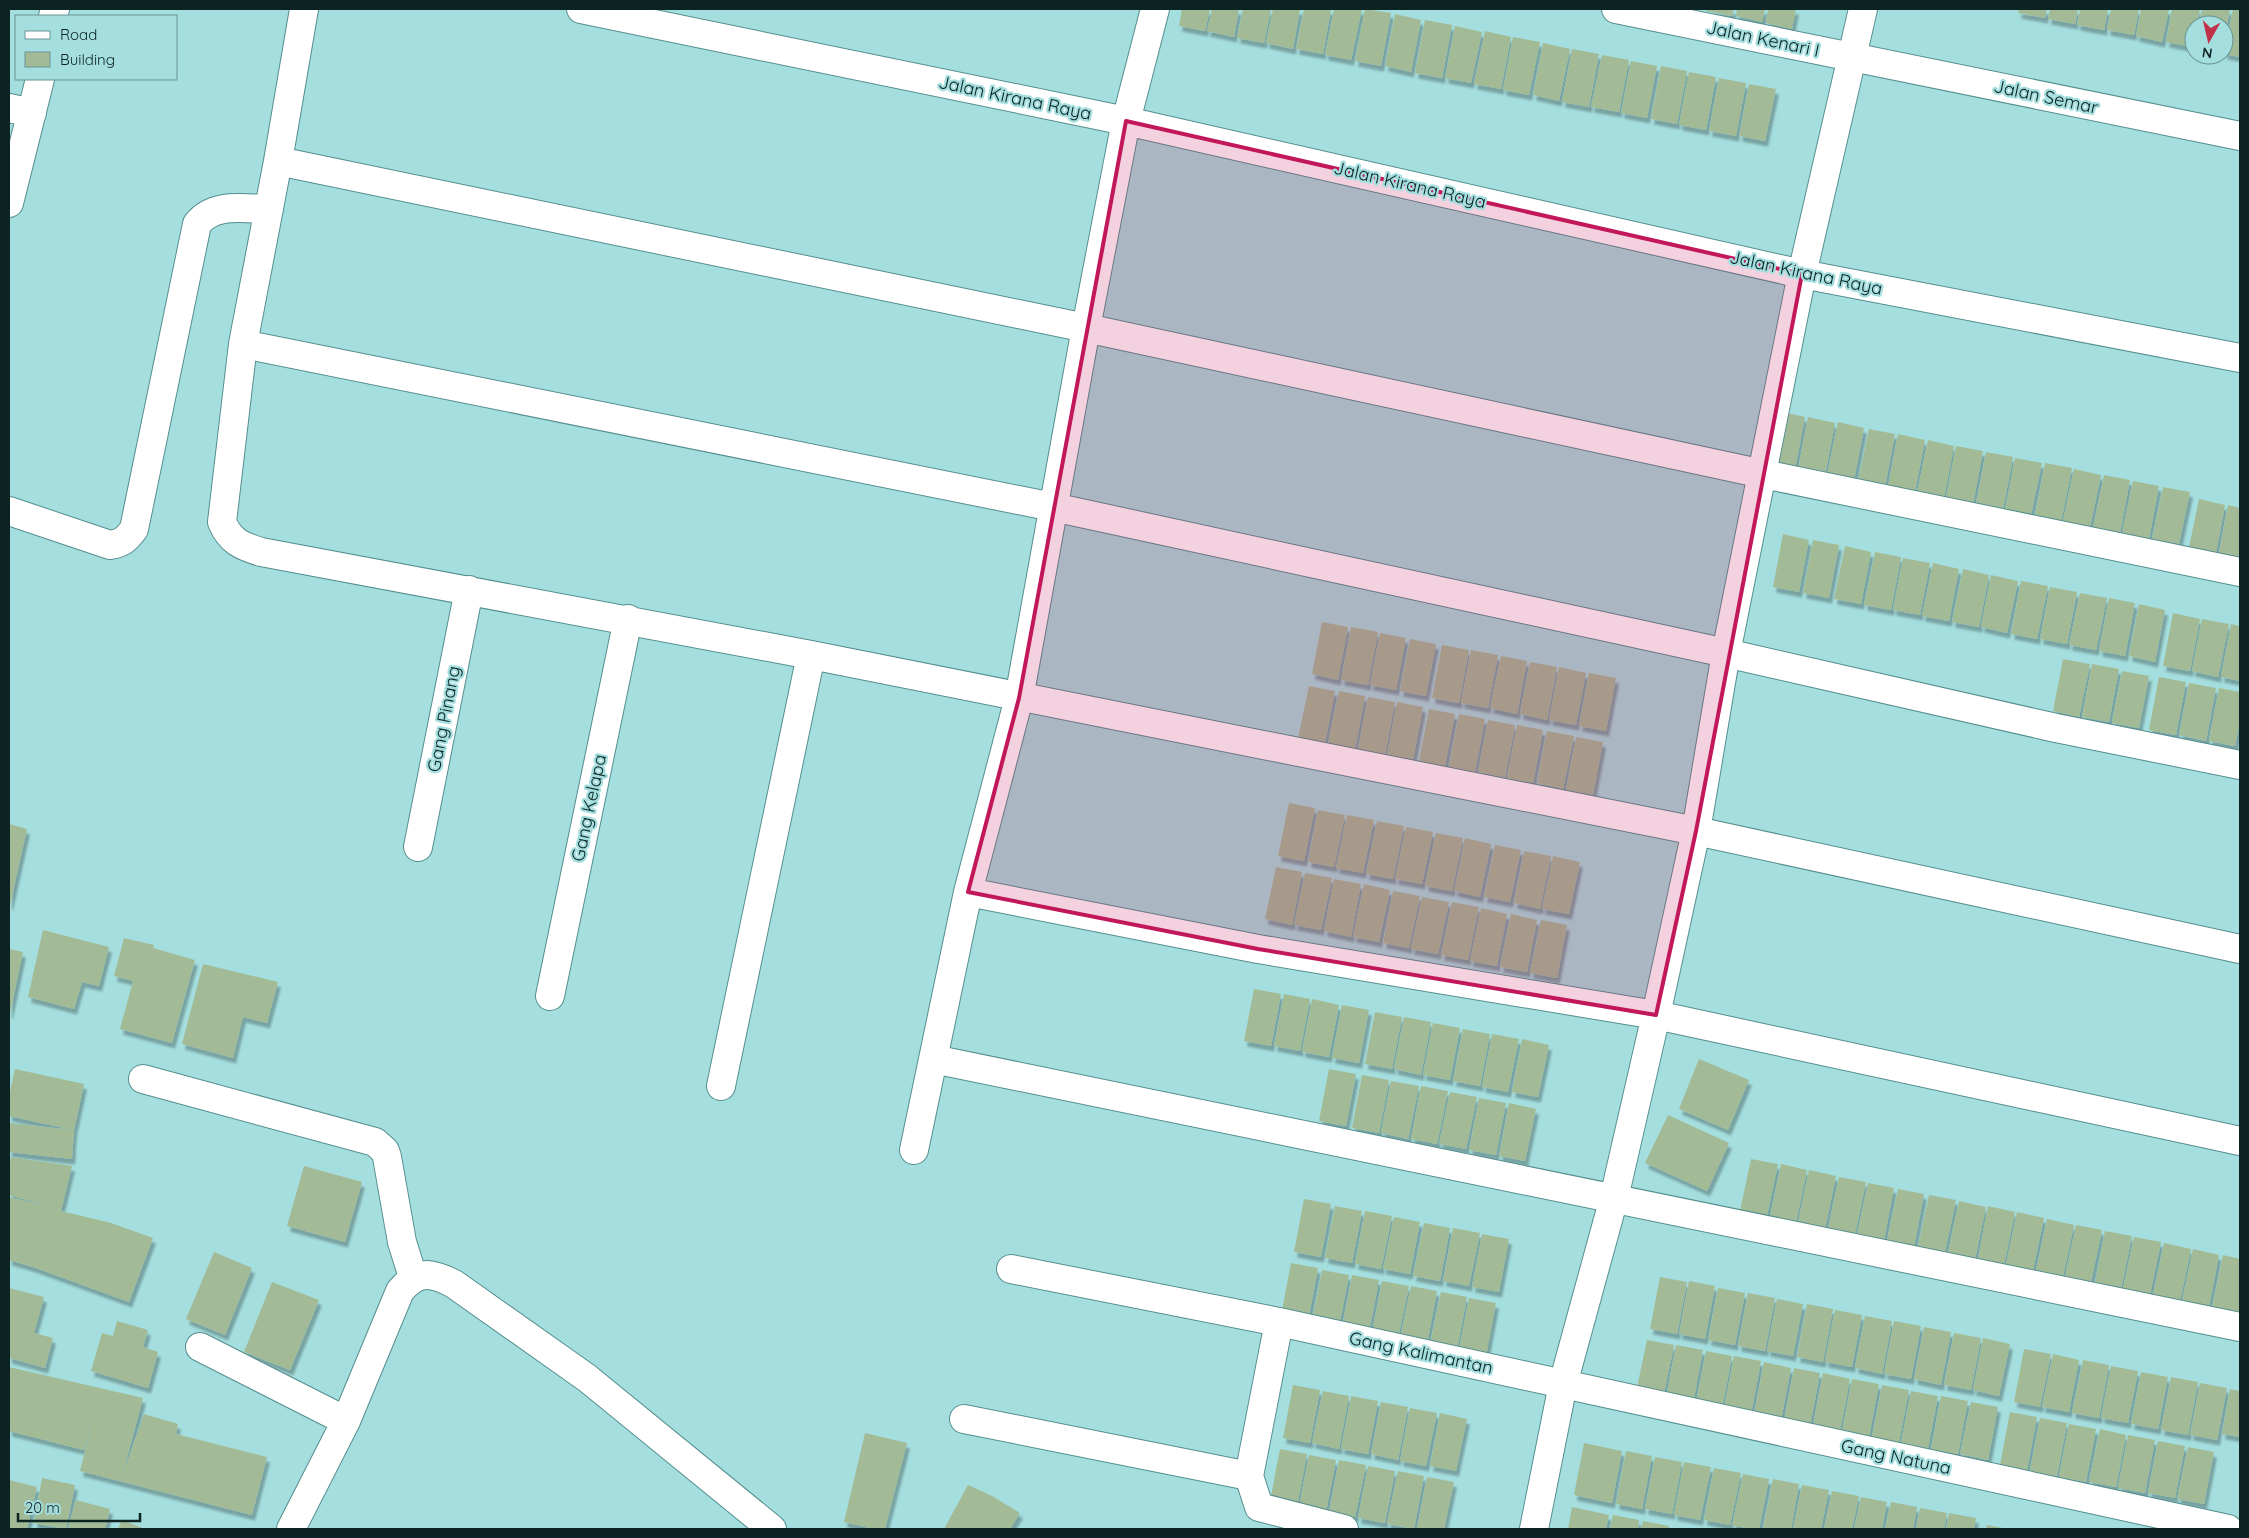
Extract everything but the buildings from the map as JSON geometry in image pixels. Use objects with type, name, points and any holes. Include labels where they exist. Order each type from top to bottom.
[{"type":"street","points":[[304,9],[278,162],[242,344],[222,522],[232,540],[242,546],[261,552],[811,655],[1019,698],[1696,831],[2240,950]]},
{"type":"street","name":"Jalan Kirana Raya","points":[[581,9],[1126,121],[1802,274],[2240,358]]},
{"type":"street","points":[[914,1150],[968,892],[1019,698],[1086,328],[1126,121],[1154,9]]},
{"type":"street","name":"Jalan Kenari I","points":[[1616,9],[1851,57]]},
{"type":"street","points":[[1534,1529],[1563,1384],[1614,1198],[1696,831],[1726,653],[1802,274],[1863,9]]},
{"type":"street","name":"Jalan Semar","points":[[1851,57],[2240,136]]},
{"type":"street","points":[[9,203],[21,111],[39,80]]},
{"type":"street","points":[[278,162],[1086,328],[1763,474],[2240,572]]},
{"type":"street","points":[[9,511],[110,544],[121,544],[128,538],[134,529],[197,224],[205,215],[220,209],[269,209]]},
{"type":"street","points":[[242,344],[1053,507],[1726,653],[2056,728],[2240,765]]},
{"type":"street","name":"Gang Pinang","points":[[418,847],[469,590]]},
{"type":"street","name":"Gang Kelapa","points":[[550,996],[628,620]]},
{"type":"street","points":[[721,1086],[811,655]]},
{"type":"street","points":[[968,892],[1258,949],[1656,1014],[2240,1141]]},
{"type":"street","points":[[934,1059],[2240,1327]]},
{"type":"street","points":[[143,1078],[375,1142],[385,1151],[387,1157],[402,1242],[413,1277]]},
{"type":"street","name":"Gang Kalimantan","points":[[1012,1269],[1279,1322],[1563,1384]]},
{"type":"street","points":[[291,1529],[346,1421],[400,1291],[413,1277],[419,1275],[434,1276],[454,1284],[587,1378],[772,1529]]},
{"type":"street","points":[[1279,1322],[1249,1476],[1259,1507],[1344,1529]]},
{"type":"street","points":[[200,1347],[346,1421]]},
{"type":"street","name":"Gang Natuna","points":[[1563,1384],[2228,1529]]},
{"type":"street","points":[[964,1419],[1249,1476]]},
{"type":"highlighted area","points":[[1126,121],[1802,274],[1696,831],[1656,1015],[1258,949],[968,892],[1019,698]]}]
